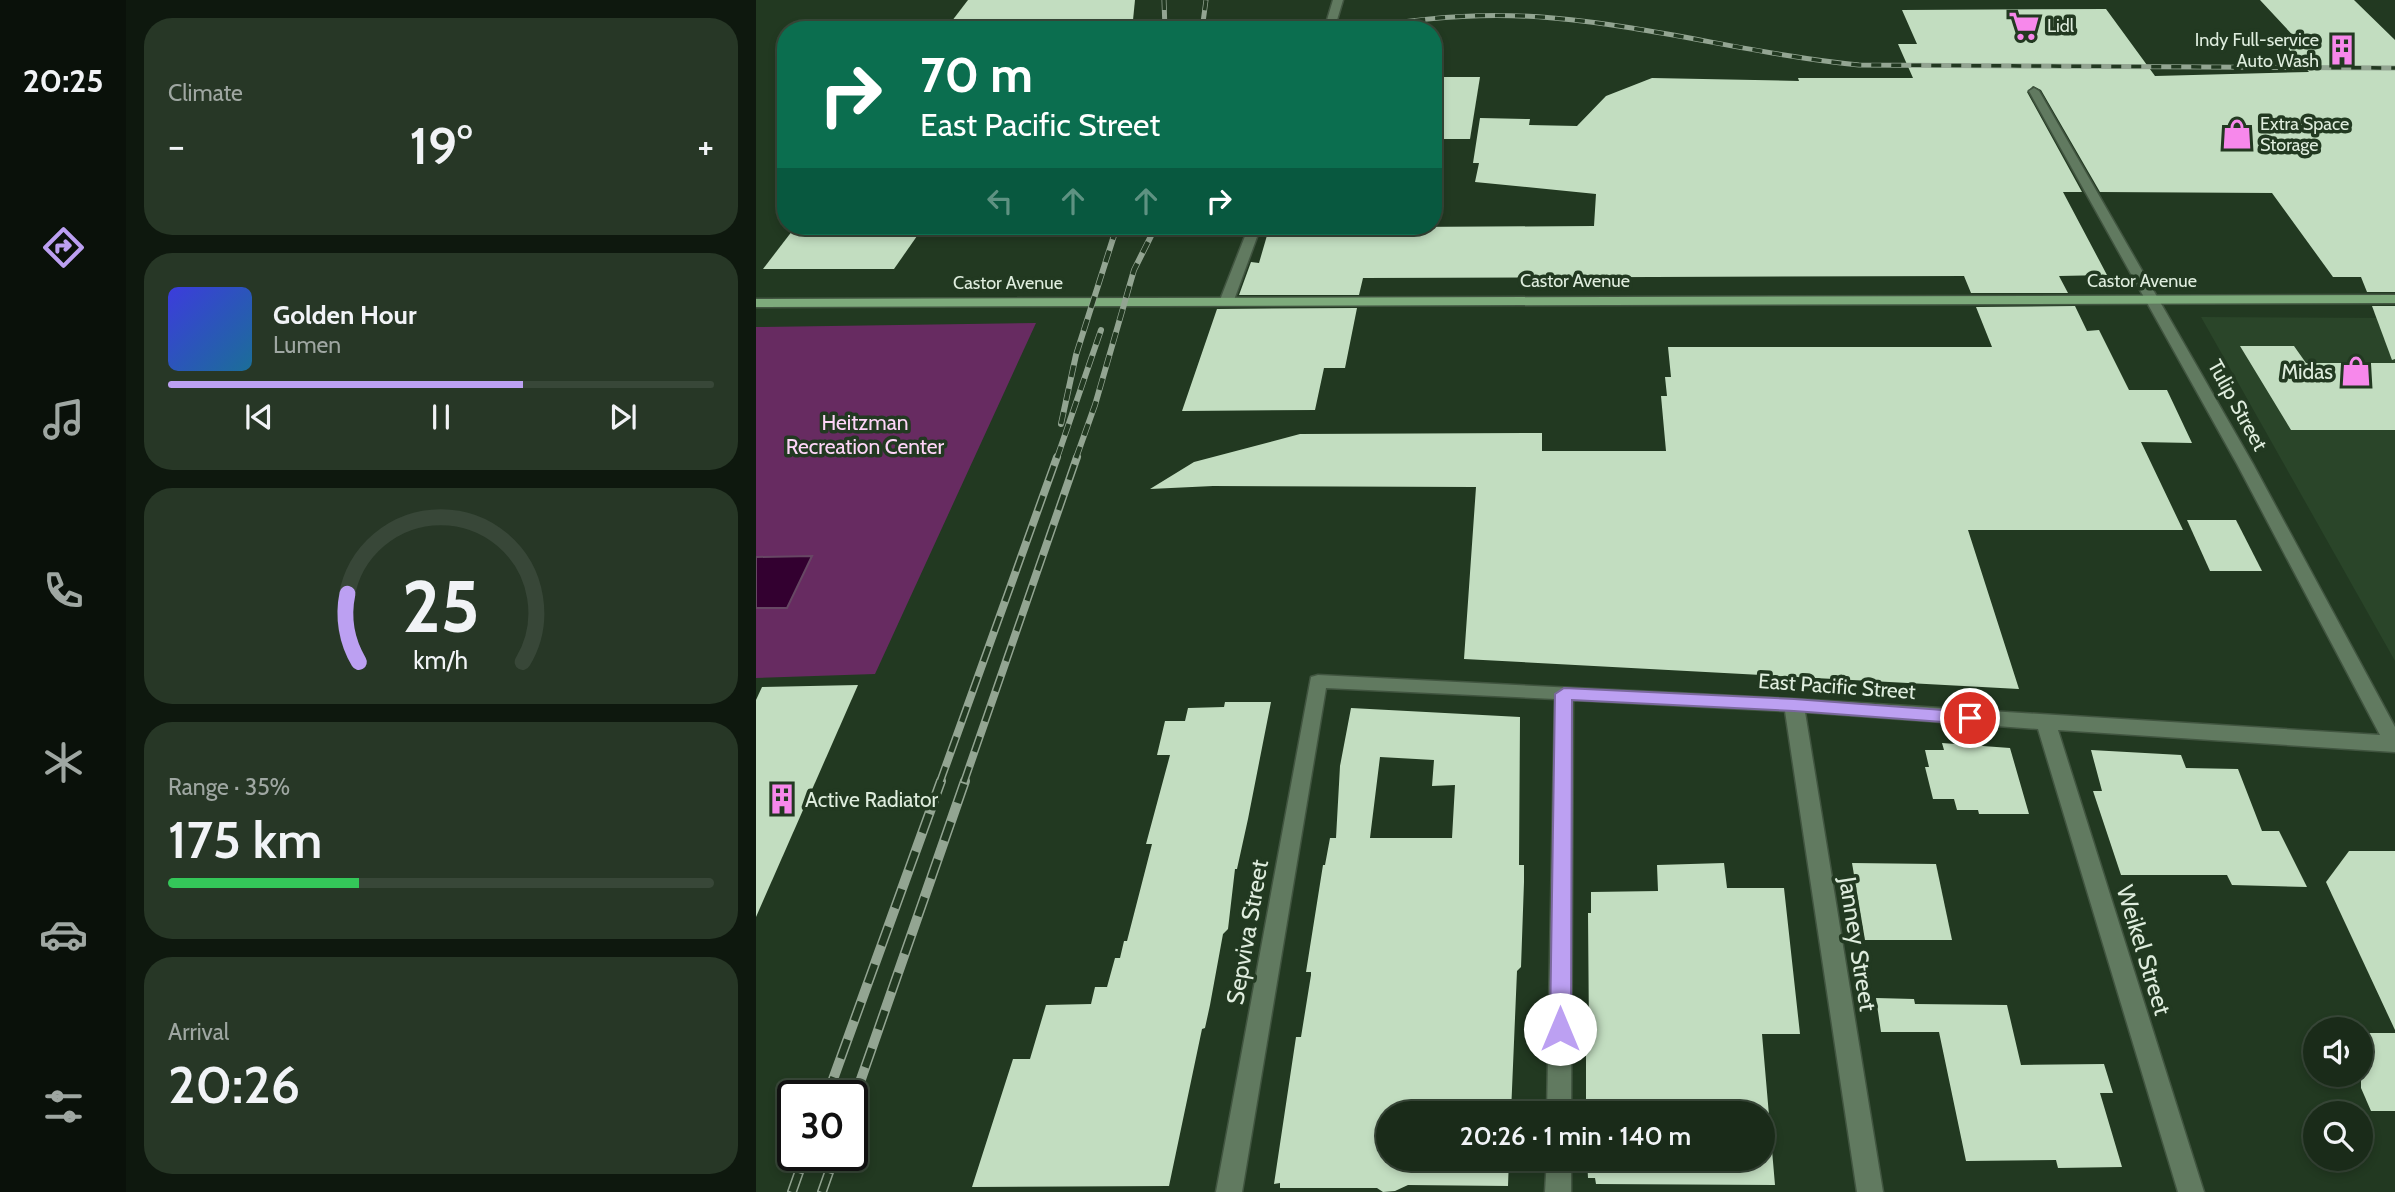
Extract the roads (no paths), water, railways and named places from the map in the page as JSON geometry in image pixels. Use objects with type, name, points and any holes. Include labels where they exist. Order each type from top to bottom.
[{"type":"main road","name":"Castor Avenue","points":[[756,303],[2395,299]]},
{"type":"street","points":[[1332,21],[1338,0]]},
{"type":"street","name":"Tulip Street","points":[[2034,92],[2154,300],[2395,744]]},
{"type":"street","points":[[1227,300],[1252,235]]},
{"type":"street","name":"East Pacific Street","points":[[1318,681],[1794,705],[2395,744]]},
{"type":"street","name":"Sepviva Street","points":[[1229,1192],[1318,681]]},
{"type":"street","points":[[1559,1101],[1564,694]]},
{"type":"street","name":"Janney Street","points":[[1794,705],[1870,1192]]},
{"type":"street","name":"Weikel Street","points":[[2046,723],[2191,1192]]},
{"type":"street","points":[[1559,1171],[1559,1192]]},
{"type":"railway","points":[[1164,0],[1165,21]]},
{"type":"railway","points":[[1203,21],[1206,0]]},
{"type":"railway","points":[[1415,21],[1454,17],[1553,18],[1859,65],[2395,68]]},
{"type":"railway","points":[[1061,424],[1076,355],[1114,235]]},
{"type":"railway","points":[[1076,458],[1095,405],[1134,270],[1152,235]]},
{"type":"railway","points":[[1057,458],[1101,330]]},
{"type":"railway","points":[[940,782],[1057,457]]},
{"type":"railway","points":[[964,782],[1077,457]]},
{"type":"railway","points":[[833,1080],[941,781]]},
{"type":"railway","points":[[861,1080],[965,781]]},
{"type":"railway","points":[[792,1192],[799,1171]]},
{"type":"railway","points":[[822,1192],[829,1171]]},
{"type":"place","name":"Lidl","points":[[2024,26]]},
{"type":"place","name":"Indy Full-service Auto Wash","points":[[2342,50]]},
{"type":"place","name":"Extra Space Storage","points":[[2237,134]]},
{"type":"place","name":"Midas","points":[[2356,371]]},
{"type":"place","name":"Active Radiator","points":[[782,799]]},
{"type":"park label","name":"Heitzman Recreation Center","points":[[865,434]]}]
